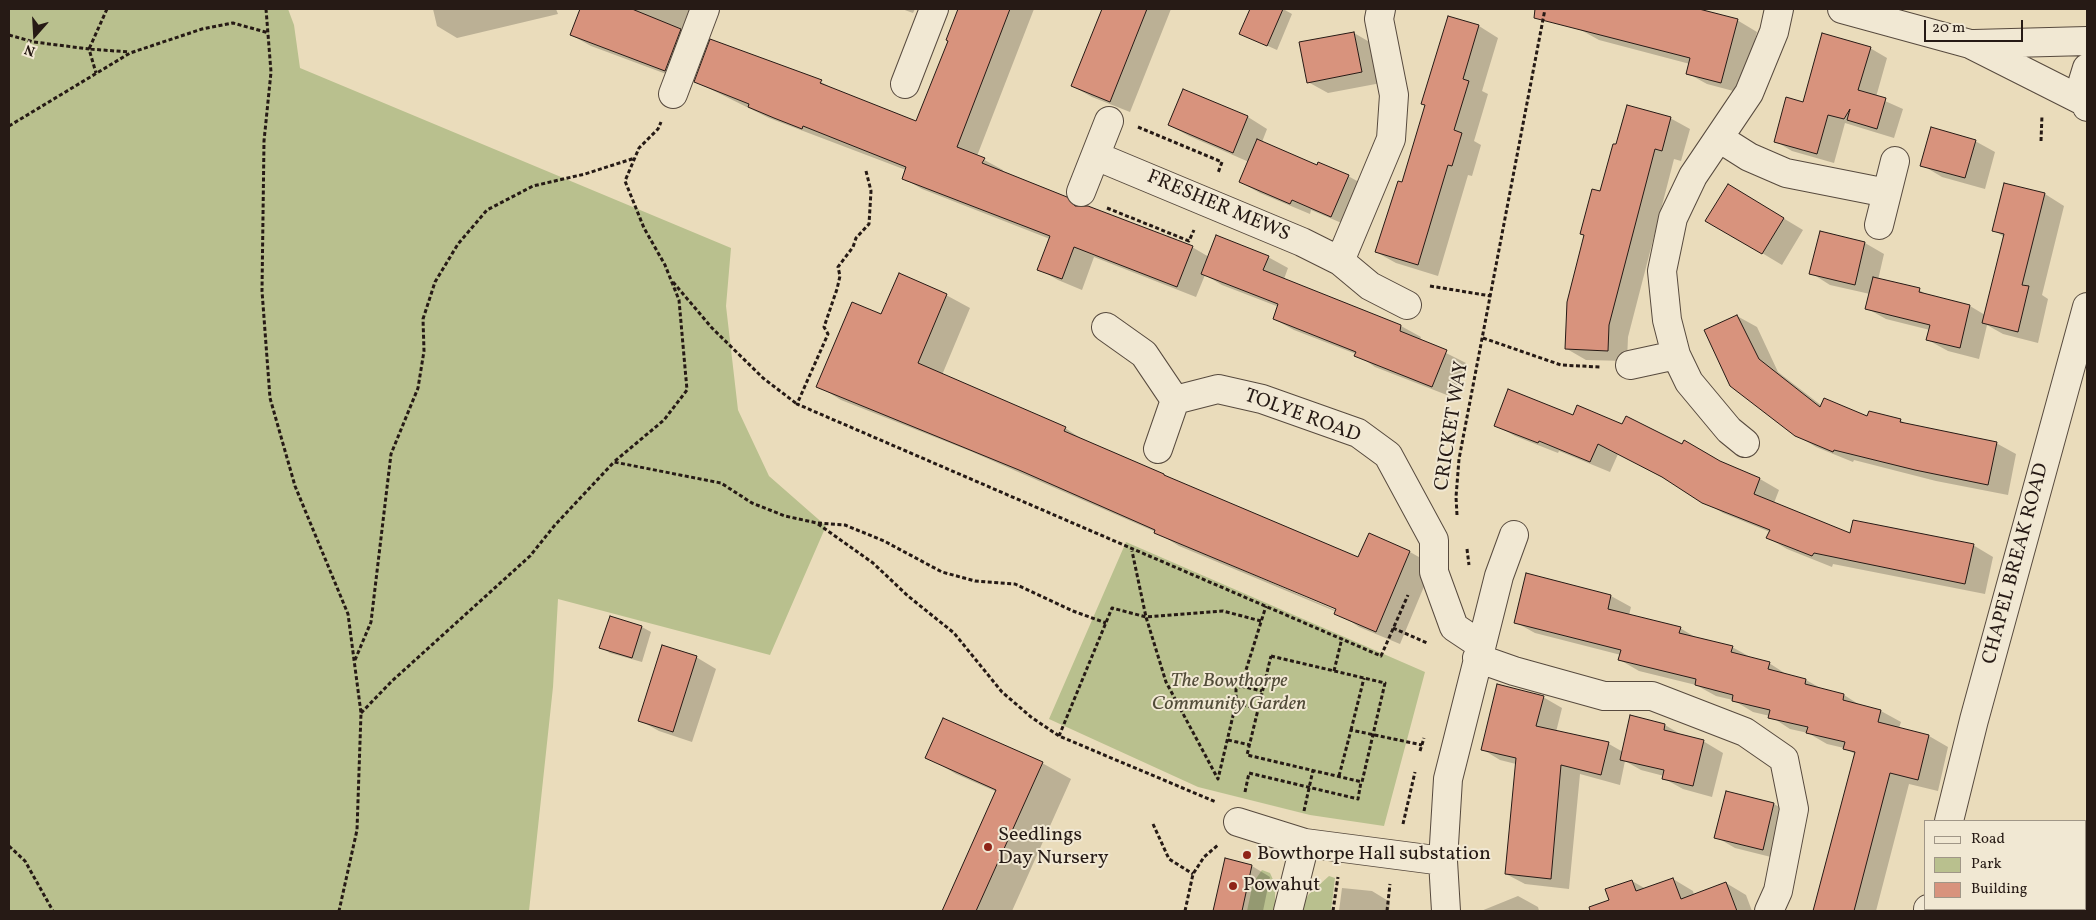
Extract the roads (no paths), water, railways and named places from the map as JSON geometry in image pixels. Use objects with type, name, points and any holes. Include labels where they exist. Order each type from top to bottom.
[{"type":"street","points":[[673,94],[706,9]]},
{"type":"street","points":[[905,84],[934,9]]},
{"type":"street","points":[[1340,261],[1391,139],[1394,95],[1379,19],[1381,9]]},
{"type":"street","points":[[1745,443],[1729,430],[1689,382],[1676,355],[1667,320],[1662,270],[1673,218],[1693,176],[1749,93],[1774,32],[1779,9]]},
{"type":"street","points":[[1842,9],[1970,44],[2086,104]]},
{"type":"street","points":[[1970,44],[2087,41]]},
{"type":"street","points":[[2086,104],[2083,81],[2087,68]]},
{"type":"street","points":[[1081,192],[1109,121]]},
{"type":"street","points":[[1719,138],[1749,157],[1786,173],[1887,193]]},
{"type":"street","name":"FRESHER MEWS","points":[[1096,156],[1302,242],[1340,261],[1370,286],[1415,294]]},
{"type":"street","points":[[1879,225],[1895,162]]},
{"type":"street","name":"CHAPEL BREAK ROAD","points":[[1949,820],[1974,720],[2087,307]]},
{"type":"street","points":[[1106,327],[1144,354],[1175,400],[1158,448]]},
{"type":"street","points":[[1630,365],[1676,355]]},
{"type":"street","name":"TOLYE ROAD","points":[[1175,400],[1218,389],[1262,398],[1358,433],[1388,455],[1434,540],[1434,572],[1450,639],[1479,652]]},
{"type":"street","points":[[1446,911],[1444,861],[1448,779],[1499,576],[1514,536]]},
{"type":"street","points":[[1479,652],[1514,671],[1604,696],[1652,696],[1745,732],[1784,759],[1794,809],[1778,890],[1769,911]]},
{"type":"street","points":[[1238,822],[1300,842],[1444,861]]},
{"type":"street","points":[[1288,911],[1297,880],[1300,842]]},
{"type":"place","name":"Seedlings Day Nursery","points":[[988,847]]},
{"type":"place","name":"Bowthorpe Hall substation","points":[[1247,855]]},
{"type":"place","name":"Powahut","points":[[1233,886]]},
{"type":"park label","name":"The Bowthorpe Community Garden","points":[[1229,694]]}]
